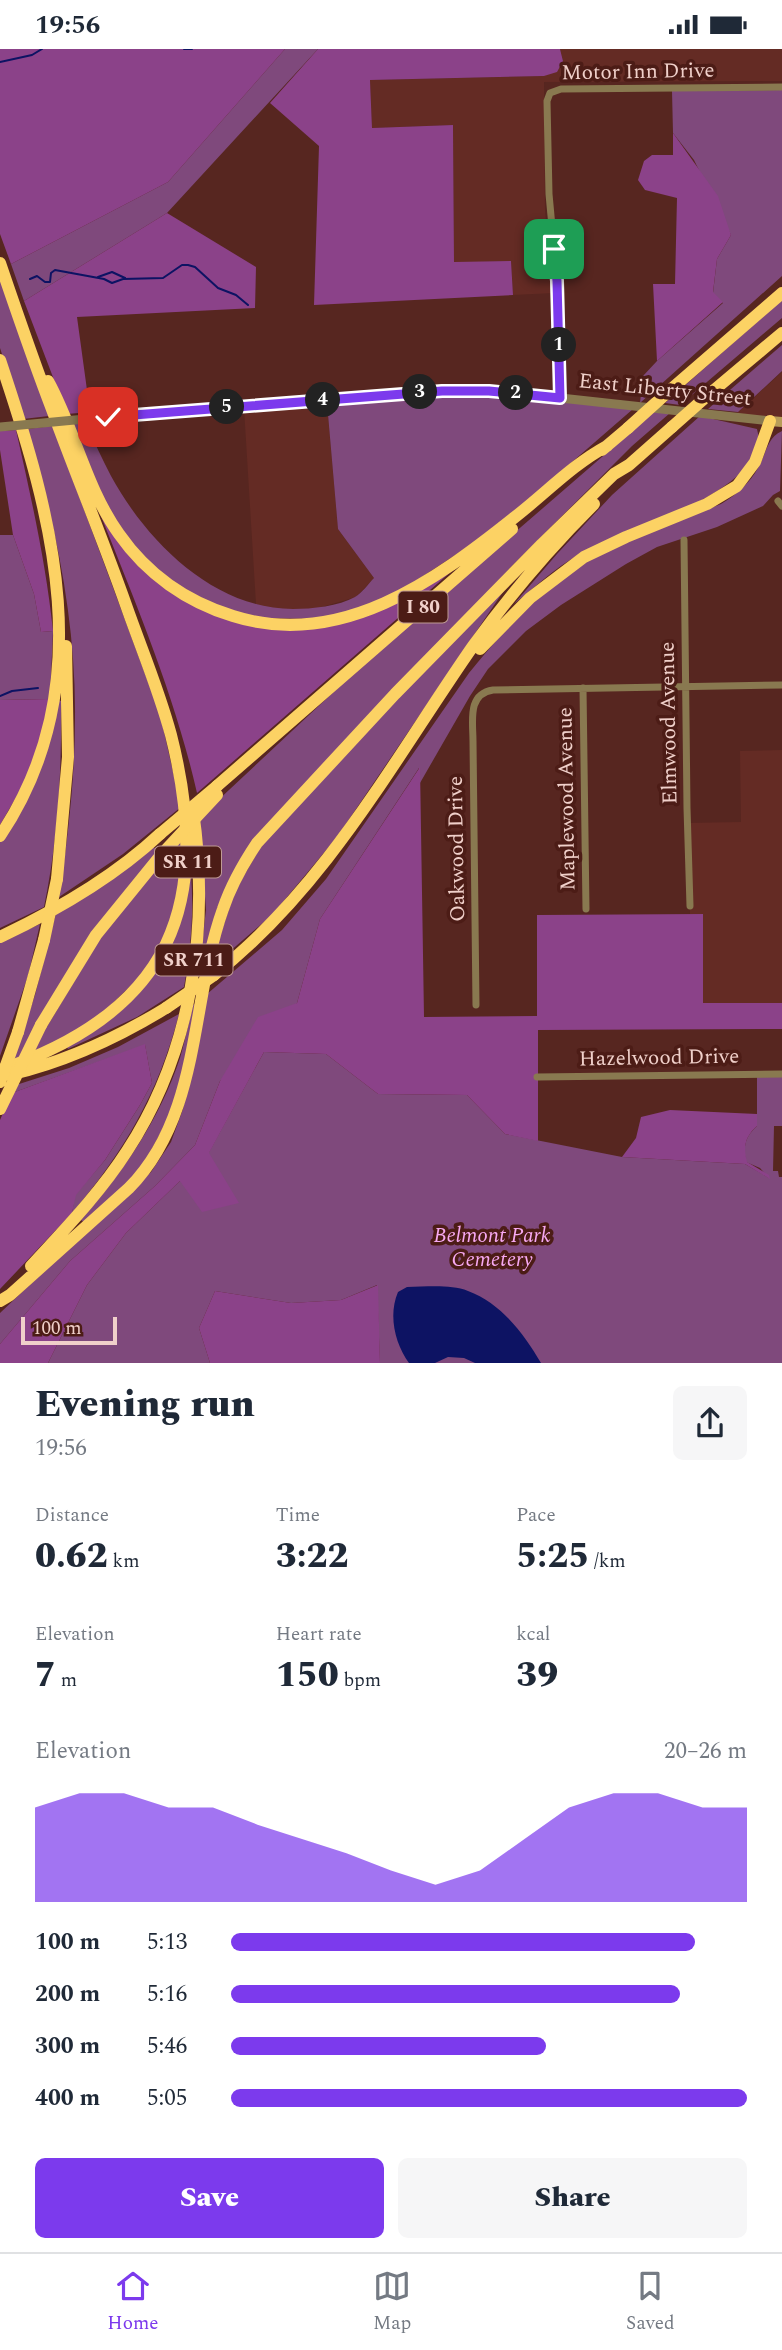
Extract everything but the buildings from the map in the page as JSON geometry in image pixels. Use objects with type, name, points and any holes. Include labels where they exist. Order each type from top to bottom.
[{"type":"highway","name":"SR 11","points":[[0,263],[51,410],[116,572],[162,705],[184,797],[188,866],[170,935],[137,988],[92,1028],[33,1058],[0,1070]]},
{"type":"highway","points":[[690,373],[710,349],[782,284]]},
{"type":"highway","name":"I 80","points":[[0,937],[29,923],[102,879],[142,851],[217,790],[294,718],[782,293]]},
{"type":"highway","points":[[0,1301],[129,1188],[150,1164],[162,1144],[183,1090],[223,909],[242,866],[257,843],[438,649],[581,505],[782,333]]},
{"type":"highway","points":[[29,346],[54,391],[103,507],[131,550],[149,569],[191,599],[221,612],[259,622],[305,625],[324,623],[354,616],[391,601],[451,565],[515,517],[583,460],[607,446]]},
{"type":"highway","points":[[0,361],[26,440],[50,533],[68,675],[69,726],[65,808],[57,879],[44,940],[18,1033],[0,1081]]},
{"type":"highway","points":[[400,755],[416,742],[473,657],[530,598],[584,557],[707,504],[737,486],[755,463],[776,422]]},
{"type":"highway","points":[[0,1081],[78,1053],[165,1012],[214,975],[274,923],[341,842],[474,646],[517,589],[629,465]]},
{"type":"highway","name":"SR 711","points":[[0,1301],[83,1209],[128,1150],[155,1100],[172,1059],[192,975],[198,922],[199,868],[196,829],[185,764],[164,695],[130,601],[116,572]]},
{"type":"highway","points":[[0,836],[35,771],[51,719],[58,673],[60,601]]},
{"type":"highway","points":[[0,1109],[41,1025],[96,935],[217,790]]},
{"type":"street","name":"Motor Inn Drive","points":[[560,398],[557,267],[549,194],[547,101],[550,93],[561,89],[782,87]]},
{"type":"street","name":"East Liberty Street","points":[[0,427],[442,391],[489,391],[776,422]]},
{"type":"street","name":"Elmwood Avenue","points":[[684,540],[690,906]]},
{"type":"street","points":[[583,688],[782,685]]},
{"type":"street","name":"Oakwood Drive","points":[[476,1005],[473,707],[480,695],[493,690],[583,688]]},
{"type":"street","name":"Maplewood Avenue","points":[[583,688],[586,909]]},
{"type":"street","name":"Hazelwood Drive","points":[[537,1077],[782,1074]]},
{"type":"shaded area","points":[[0,49],[285,49],[168,182],[11,264],[0,234]]},
{"type":"shaded area","points":[[318,49],[560,49],[563,61],[557,72],[544,76],[370,80],[372,128],[453,125],[454,262],[511,261],[513,295],[314,305],[319,146],[270,103]]},
{"type":"shaded area","points":[[560,49],[782,49],[782,81],[544,82],[545,210],[553,293],[513,295],[511,261],[454,263],[453,125],[372,128],[370,80],[544,76],[563,61]]},
{"type":"shaded area","points":[[673,133],[718,196],[731,235],[717,259],[713,292],[723,302],[657,361],[653,284],[675,284],[677,198],[645,190],[638,180],[644,161],[652,155],[673,155]]},
{"type":"shaded area","points":[[167,213],[256,267],[255,308],[77,317],[90,412],[67,414],[24,301]]},
{"type":"shaded area","points":[[782,372],[782,422],[733,417],[738,412]]},
{"type":"shaded area","points":[[327,403],[338,529],[374,578],[356,597],[315,609],[273,609],[256,604],[244,408]]},
{"type":"shaded area","points":[[16,430],[42,555],[53,631],[41,632],[34,594],[13,535],[0,450],[0,431]]},
{"type":"shaded area","points":[[99,511],[107,523],[194,605],[312,628],[453,570],[197,793],[166,686]]},
{"type":"shaded area","points":[[50,699],[40,742],[22,787],[0,825],[0,700]]},
{"type":"shaded area","points":[[782,750],[782,1003],[703,1003],[703,914],[690,914],[687,823],[741,822],[740,751]]},
{"type":"shaded area","points":[[420,767],[424,1017],[537,1016],[537,915],[703,914],[703,1003],[782,1003],[782,1029],[538,1030],[538,1141],[505,1134],[467,1095],[378,1094],[326,1054],[264,1052],[209,1153],[239,1203],[202,1212],[180,1181],[126,1233],[87,1285],[48,1363],[0,1363],[0,1344],[70,1261],[155,1186],[195,1145],[220,1081],[258,1017],[297,1003],[320,919]]},
{"type":"shaded area","points":[[145,1044],[152,1083],[140,1105],[105,1160],[76,1195],[72,1213],[0,1289],[0,1120],[12,1093]]},
{"type":"shaded area","points":[[670,1110],[757,1114],[757,1126],[745,1146],[747,1162],[769,1175],[770,1179],[745,1164],[622,1157],[636,1138],[641,1117]]},
{"type":"shaded area","points":[[378,1285],[380,1363],[210,1363],[199,1328],[215,1291],[291,1303],[341,1300]]},
{"type":"shaded area","points":[[407,1287],[454,1287],[480,1296],[501,1311],[527,1341],[541,1363],[475,1363],[464,1358],[448,1357],[435,1363],[409,1363],[400,1347],[393,1320],[398,1292]]},
{"type":"green space","points":[[285,49],[318,49],[167,213],[24,301],[11,264],[168,182]]},
{"type":"green space","points":[[782,90],[782,276],[640,403],[643,376],[723,303],[713,293],[717,259],[731,235],[694,160],[673,133],[672,91]]},
{"type":"green space","points":[[0,275],[49,416],[23,419],[0,348]]},
{"type":"green space","points":[[782,300],[782,318],[680,405],[665,403]]},
{"type":"green space","points":[[782,345],[782,371],[738,412],[708,409]]},
{"type":"green space","points":[[465,394],[508,395],[633,409],[526,502],[469,546],[388,599],[325,619],[256,618],[220,608],[186,591],[153,567],[133,546],[101,497],[72,424],[86,423],[126,501],[164,547],[186,567],[210,584],[236,597],[264,606],[308,608],[349,600],[374,578],[338,529],[327,403]]},
{"type":"green space","points":[[655,411],[670,413],[632,446],[512,566],[252,844],[204,973],[198,977],[206,910],[199,818],[371,657]]},
{"type":"green space","points":[[700,416],[757,429],[756,451],[742,471],[719,490],[689,507],[578,555],[514,604],[612,495]]},
{"type":"green space","points":[[53,426],[160,714],[181,807],[123,854],[59,897],[68,830],[75,740],[72,644],[55,535],[27,429]]},
{"type":"green space","points":[[782,431],[780,491],[763,506],[717,527],[657,547],[626,564],[561,605],[526,631],[488,669],[420,783],[419,768],[320,919],[297,1003],[220,1081],[195,1145],[155,1186],[70,1261],[0,1344],[0,1313],[91,1227],[123,1201],[151,1172],[171,1142],[183,1109],[207,994],[282,930],[326,879],[469,673],[527,607],[568,573],[609,549],[721,504],[732,497],[751,479],[773,437]]},
{"type":"green space","points":[[0,535],[13,535],[34,594],[41,632],[53,631],[50,699],[0,700]]},
{"type":"green space","points":[[505,589],[337,837],[272,915],[214,965],[219,939],[235,891],[267,836]]},
{"type":"green space","points":[[58,700],[61,701],[60,779],[53,856],[44,907],[0,928],[0,842]]},
{"type":"green space","points":[[183,835],[183,865],[169,931],[146,971],[91,1024],[30,1055],[108,925]]},
{"type":"green space","points":[[152,845],[158,852],[18,1059],[13,1060],[35,995],[56,913]]},
{"type":"green space","points":[[191,874],[191,931],[184,987],[137,1017],[68,1049],[67,1047],[107,1022],[140,990],[168,943],[182,909]]},
{"type":"green space","points":[[40,924],[28,976],[0,1056],[0,942]]},
{"type":"green space","points":[[197,1002],[176,1104],[140,1171],[85,1223],[81,1220],[126,1164],[162,1102],[180,1058],[193,1005]]},
{"type":"green space","points":[[179,1014],[161,1069],[138,1120],[108,1167],[72,1213],[75,1195],[105,1160],[152,1083],[145,1045],[12,1093],[16,1085],[69,1068],[118,1047]]},
{"type":"green space","name":"Belmont Park Cemetery","points":[[264,1052],[326,1054],[378,1094],[467,1095],[505,1134],[622,1157],[745,1164],[769,1178],[760,1168],[746,1162],[745,1146],[747,1138],[757,1126],[757,1074],[782,1074],[782,1126],[774,1126],[773,1171],[778,1171],[779,1177],[782,1177],[782,1363],[380,1363],[377,1285],[341,1300],[291,1303],[215,1291],[199,1328],[210,1363],[48,1363],[87,1285],[126,1233],[208,1154]]},
{"type":"waterway","points":[[0,62],[32,55],[42,49]]},
{"type":"waterway","points":[[184,49],[192,49]]},
{"type":"waterway","points":[[30,279],[37,276],[50,282],[51,273],[55,270],[104,279],[112,283],[123,279],[163,278],[182,265],[188,265],[195,267],[218,288],[236,295],[248,305]]},
{"type":"waterway","points":[[98,277],[112,272],[125,278]]},
{"type":"waterway","points":[[0,696],[12,691],[38,688]]},
{"type":"route","points":[[108,417],[442,391],[489,391],[560,398],[557,267],[554,249]]}]
